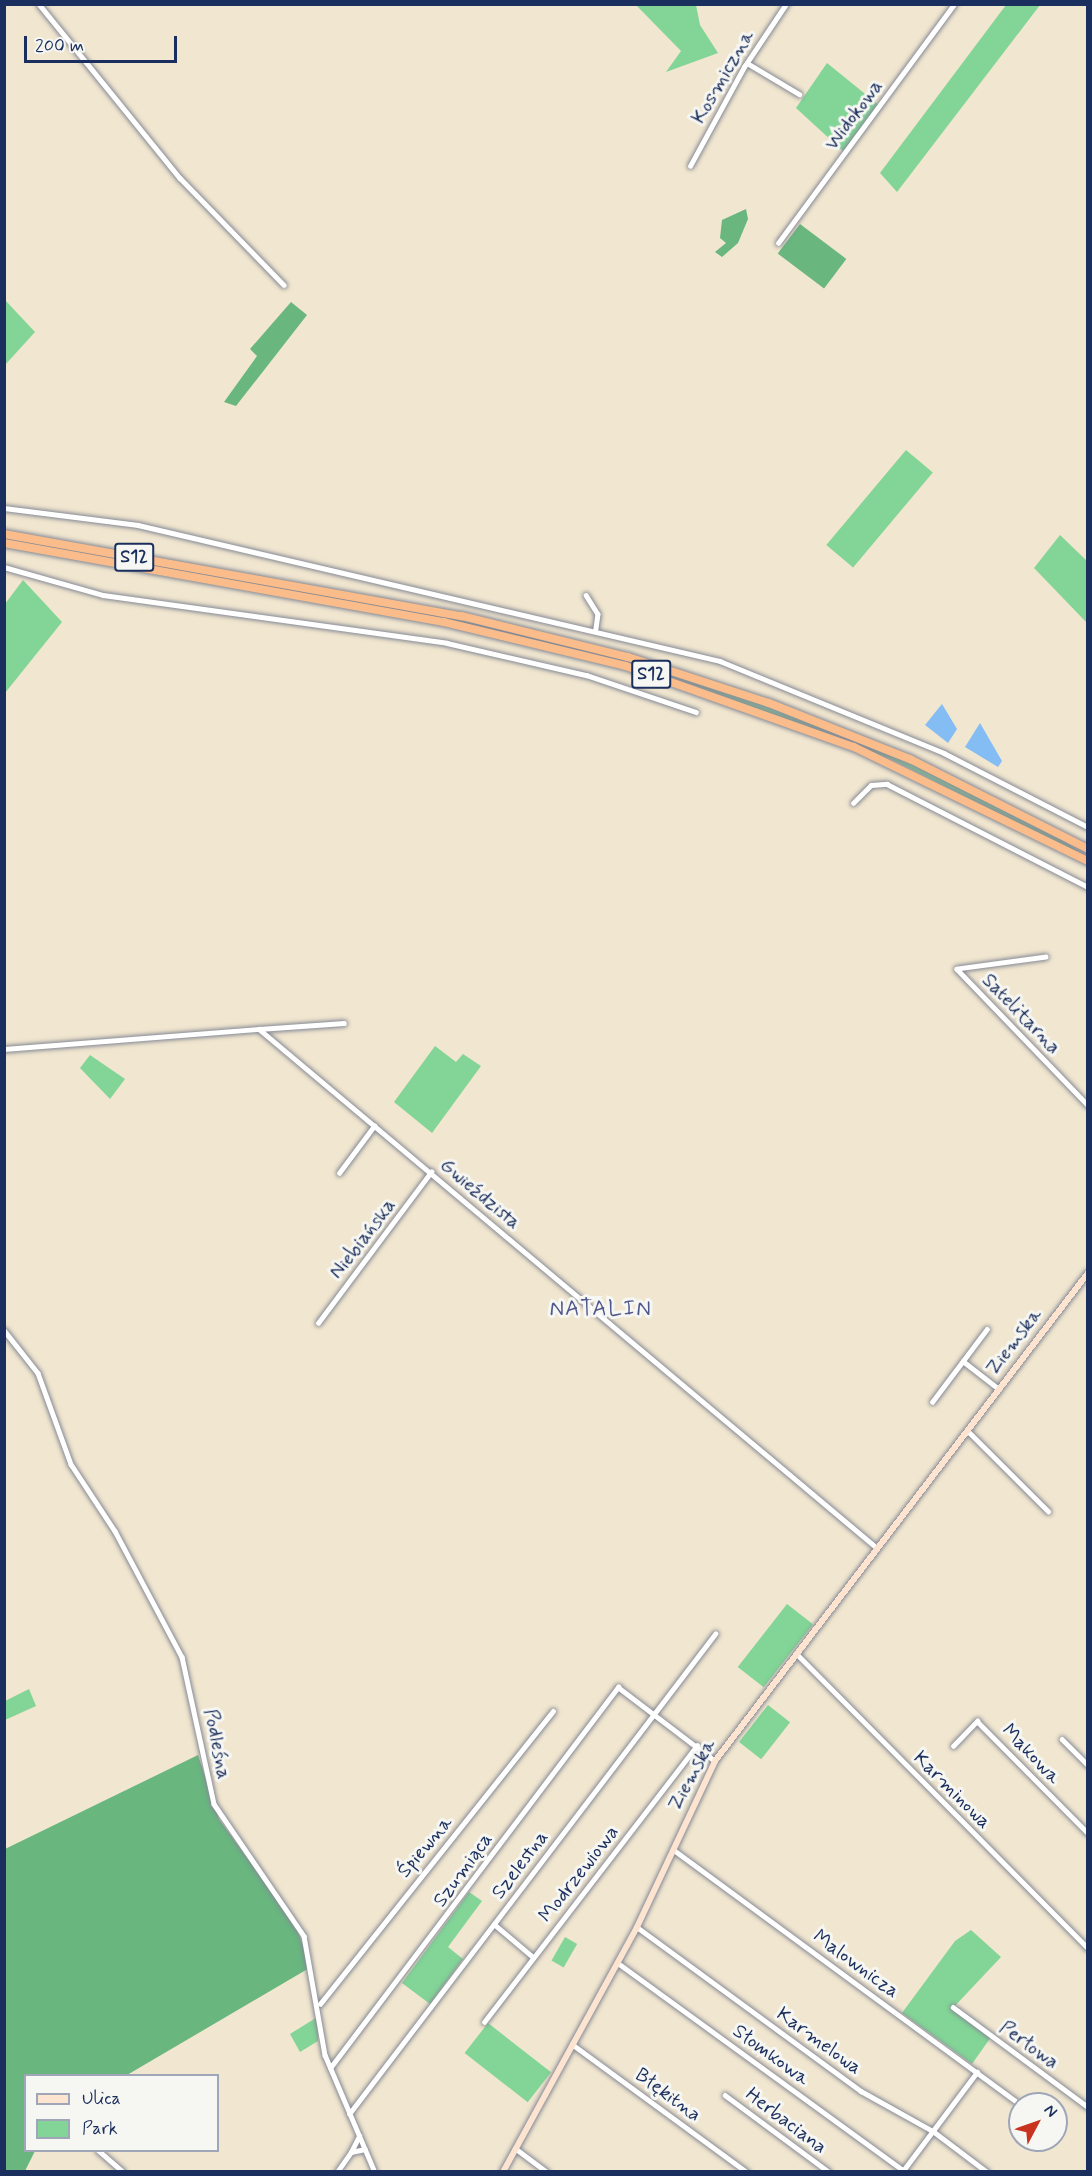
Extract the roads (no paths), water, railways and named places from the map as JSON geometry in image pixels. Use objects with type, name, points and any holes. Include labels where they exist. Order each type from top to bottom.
[{"type":"highway","name":"S12","points":[[4,534],[77,551],[187,571],[493,622],[672,670],[910,759],[1088,849]]},
{"type":"highway","name":"S12","points":[[4,543],[77,551]]},
{"type":"highway","name":"S12","points":[[187,571],[495,633],[680,683],[886,760],[1088,861]]},
{"type":"street","points":[[39,4],[208,208],[284,285]]},
{"type":"street","name":"Kosmiczna","points":[[690,166],[747,63],[786,4]]},
{"type":"street","name":"Widokowa","points":[[777,243],[954,4]]},
{"type":"street","points":[[747,63],[799,94]]},
{"type":"street","points":[[4,508],[138,525],[596,629],[742,669],[944,753],[1088,826]]},
{"type":"street","points":[[4,567],[103,595],[447,643],[586,675],[696,712]]},
{"type":"street","points":[[586,595],[598,615],[596,629]]},
{"type":"street","points":[[853,803],[871,785],[887,784],[1088,887]]},
{"type":"street","name":"Satelitarna","points":[[1046,957],[957,969],[1088,1105]]},
{"type":"street","points":[[4,1049],[344,1023]]},
{"type":"street","name":"Gwieździsta","points":[[258,1029],[877,1548]]},
{"type":"street","points":[[339,1173],[374,1126]]},
{"type":"street","name":"Niebiańska","points":[[318,1323],[431,1172]]},
{"type":"street","name":"Ziemska","points":[[504,2172],[514,2148],[638,1927],[715,1761],[1088,1273]]},
{"type":"street","points":[[932,1402],[987,1329]]},
{"type":"street","name":"Podleśna","points":[[4,1330],[38,1373],[71,1464],[115,1531],[182,1657],[214,1804],[304,1936],[320,2004],[330,2068],[375,2172]]},
{"type":"street","points":[[963,1361],[999,1389]]},
{"type":"street","points":[[967,1431],[1048,1510]]},
{"type":"street","name":"Szelestna","points":[[350,2114],[715,1634]]},
{"type":"street","name":"Karminowa","points":[[796,1653],[1088,1948]]},
{"type":"street","name":"Szumiąca","points":[[330,2068],[618,1687],[654,1714]]},
{"type":"street","name":"Śpiewna","points":[[320,2004],[553,1710]]},
{"type":"street","points":[[654,1714],[697,1744],[715,1761]]},
{"type":"street","name":"Makowa","points":[[953,1746],[977,1721],[1088,1833]]},
{"type":"street","points":[[1062,1739],[1088,1765]]},
{"type":"street","name":"Modrzewiowa","points":[[484,2022],[697,1744]]},
{"type":"street","name":"Malownicza","points":[[674,1850],[1008,2095]]},
{"type":"street","points":[[494,1924],[533,1957]]},
{"type":"street","name":"Karmelowa","points":[[638,1927],[889,2110],[933,2131],[987,2172]]},
{"type":"street","name":"Słomkowa","points":[[618,1963],[904,2171]]},
{"type":"street","name":"Perłowa","points":[[953,2007],[1088,2107]]},
{"type":"street","name":"Błękitna","points":[[572,2044],[747,2172]]},
{"type":"street","points":[[904,2171],[976,2072]]},
{"type":"street","name":"Herbaciana","points":[[725,2095],[829,2172]]},
{"type":"street","points":[[337,2172],[359,2136]]},
{"type":"street","points":[[514,2148],[547,2172]]},
{"type":"street","points":[[351,2152],[365,2149]]},
{"type":"street","points":[[99,2152],[123,2172]]},
{"type":"water","points":[[942,704],[957,729],[948,743],[925,725]]},
{"type":"water","points":[[980,723],[1002,761],[998,767],[965,747]]},
{"type":"district","name":"NATALIN","points":[[601,1310]]}]
